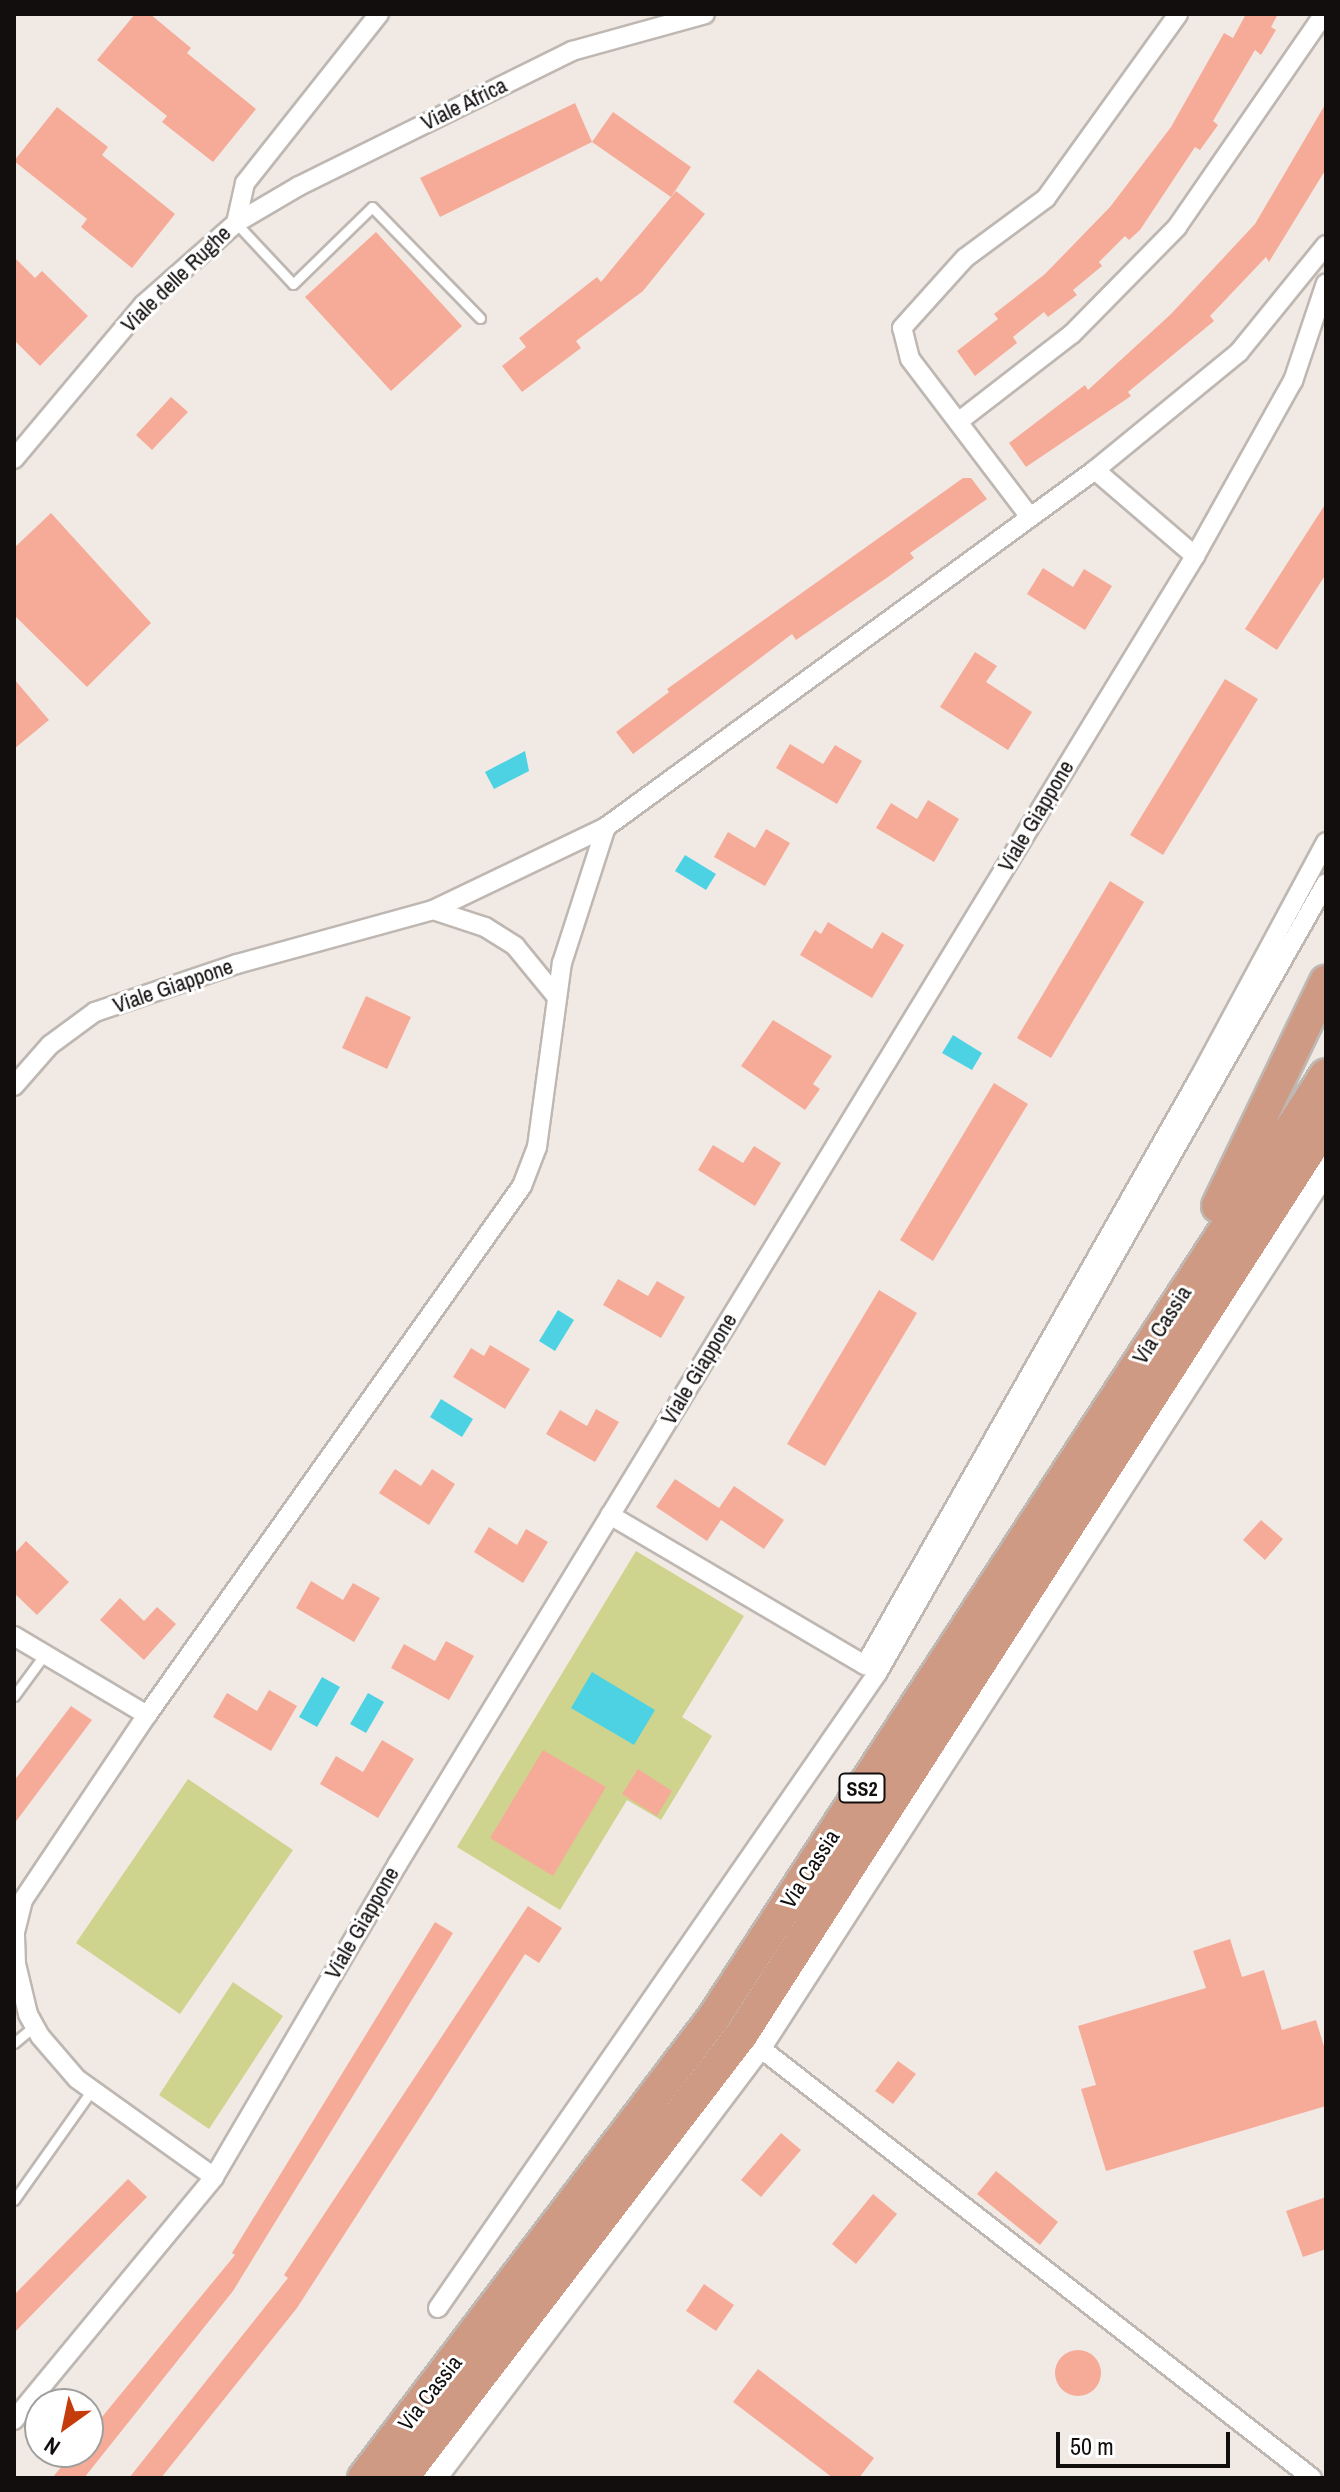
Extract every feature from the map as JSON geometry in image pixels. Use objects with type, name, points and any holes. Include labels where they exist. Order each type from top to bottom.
[{"type":"highway","points":[[1197,1270],[1199,1241],[1326,982]]},
{"type":"highway","name":"Via Cassia","points":[[364,2478],[714,2017],[1326,1075]]},
{"type":"highway","name":"Via Cassia","points":[[402,2478],[742,2034],[1326,1124]]},
{"type":"street","name":"Viale delle Rughe","points":[[14,459],[143,305],[236,223],[245,183],[379,14]]},
{"type":"street","name":"Viale Africa","points":[[236,223],[299,186],[572,51],[705,14]]},
{"type":"street","points":[[1030,517],[905,351],[904,322],[965,258],[1046,198],[1178,14]]},
{"type":"street","points":[[958,422],[1072,334],[1177,227],[1324,14]]},
{"type":"street","name":"Viale Giappone","points":[[14,1086],[50,1045],[95,1012],[237,964],[433,910],[606,827],[1095,470],[1239,352],[1326,245]]},
{"type":"street","name":"Viale Giappone","points":[[14,2420],[214,2177],[610,1515],[1195,556],[1293,381],[1326,283]]},
{"type":"street","points":[[1095,470],[1195,556]]},
{"type":"street","points":[[214,2177],[65,2068],[34,2026],[16,1964],[15,1932],[23,1900],[147,1715],[522,1186],[539,1134],[556,996],[570,930],[606,827]]},
{"type":"street","points":[[610,1515],[865,1665],[1199,1078],[1326,842]]},
{"type":"street","points":[[438,2308],[878,1672],[1326,883]]},
{"type":"street","points":[[433,910],[485,927],[515,946],[556,996]]},
{"type":"street","points":[[434,2478],[759,2047],[1326,1169]]},
{"type":"street","points":[[14,1636],[147,1715]]},
{"type":"street","points":[[759,2047],[1312,2478]]},
{"type":"lane","points":[[236,223],[293,284],[372,207],[480,318]]},
{"type":"lane","points":[[14,1696],[45,1654]]},
{"type":"lane","points":[[14,2043],[34,2026]]},
{"type":"lane","points":[[14,2200],[92,2090]]},
{"type":"green space","points":[[636,1551],[744,1616],[682,1717],[712,1736],[661,1820],[627,1800],[560,1910],[457,1847]]},
{"type":"green space","points":[[188,1779],[293,1850],[180,2014],[76,1943]]},
{"type":"green space","points":[[233,1982],[283,2016],[209,2129],[159,2095]]},
{"type":"water","points":[[525,751],[529,771],[494,789],[485,772]]},
{"type":"water","points":[[685,855],[716,874],[706,890],[675,871]]},
{"type":"water","points":[[953,1035],[982,1053],[972,1070],[942,1053]]},
{"type":"water","points":[[558,1310],[574,1320],[555,1351],[539,1341]]},
{"type":"water","points":[[441,1399],[473,1419],[462,1437],[430,1417]]},
{"type":"water","points":[[592,1672],[655,1710],[634,1745],[571,1708]]},
{"type":"water","points":[[322,1677],[340,1687],[317,1727],[299,1717]]},
{"type":"water","points":[[368,1693],[384,1702],[366,1733],[350,1724]]},
{"type":"building","points":[[135,14],[150,14],[191,48],[187,53],[256,109],[213,162],[162,122],[167,116],[97,60]]},
{"type":"building","points":[[1246,14],[1278,14],[1271,27],[1276,30],[1261,55],[1255,50],[1213,121],[1218,125],[1200,150],[1195,147],[1140,230],[1129,240],[1125,236],[1099,262],[1102,266],[1073,290],[1077,295],[1048,317],[1044,312],[1013,337],[1017,343],[975,376],[957,351],[998,319],[994,314],[1045,274],[1110,207],[1171,127],[1224,33],[1233,38]]},
{"type":"building","points":[[575,103],[592,142],[440,217],[420,178]]},
{"type":"building","points":[[1326,103],[1326,169],[1269,262],[1266,257],[1210,316],[1214,321],[1128,392],[1131,396],[1026,467],[1009,443],[1085,385],[1088,390],[1171,314],[1255,224]]},
{"type":"building","points":[[57,107],[108,147],[102,155],[175,214],[132,268],[81,227],[87,219],[14,161]]},
{"type":"building","points":[[613,112],[691,167],[671,197],[592,142]]},
{"type":"building","points":[[676,191],[705,214],[643,291],[576,341],[581,348],[522,392],[502,366],[526,347],[519,338],[597,277],[601,282]]},
{"type":"building","points":[[376,232],[462,326],[391,391],[305,297]]},
{"type":"building","points":[[14,257],[35,278],[42,271],[88,316],[40,366],[14,340]]},
{"type":"building","points":[[171,397],[188,412],[152,450],[136,435]]},
{"type":"building","points":[[963,478],[971,478],[987,499],[910,553],[914,558],[888,577],[796,640],[792,634],[633,754],[616,732],[669,692],[667,689]]},
{"type":"building","points":[[1326,503],[1326,574],[1277,650],[1245,629]]},
{"type":"building","points":[[51,513],[151,623],[87,687],[14,615],[14,548]]},
{"type":"building","points":[[1043,568],[1073,587],[1084,569],[1112,586],[1085,630],[1027,594]]},
{"type":"building","points":[[975,652],[997,666],[986,682],[1032,712],[1008,750],[940,707]]},
{"type":"building","points":[[14,679],[49,720],[14,749]]},
{"type":"building","points":[[1225,679],[1258,699],[1163,855],[1130,835]]},
{"type":"building","points":[[790,744],[823,764],[835,745],[862,761],[837,804],[776,768]]},
{"type":"building","points":[[928,800],[959,819],[934,862],[876,828],[891,803],[917,819]]},
{"type":"building","points":[[766,829],[790,843],[765,886],[714,857],[728,832],[755,848]]},
{"type":"building","points":[[1110,881],[1144,902],[1051,1058],[1017,1038]]},
{"type":"building","points":[[828,922],[872,949],[882,932],[904,945],[872,998],[800,955],[815,930],[821,934]]},
{"type":"building","points":[[366,996],[411,1017],[387,1069],[342,1048]]},
{"type":"building","points":[[773,1020],[832,1056],[813,1084],[820,1089],[805,1110],[741,1066]]},
{"type":"building","points":[[994,1083],[1028,1104],[933,1261],[900,1240]]},
{"type":"building","points":[[713,1145],[743,1163],[754,1146],[781,1163],[755,1206],[698,1170]]},
{"type":"building","points":[[618,1279],[648,1296],[657,1281],[685,1297],[661,1338],[603,1305]]},
{"type":"building","points":[[879,1290],[917,1313],[825,1466],[787,1444]]},
{"type":"building","points":[[490,1345],[530,1369],[505,1409],[453,1377],[471,1348],[484,1356]]},
{"type":"building","points":[[596,1409],[619,1422],[595,1462],[546,1434],[560,1410],[587,1426]]},
{"type":"building","points":[[395,1469],[421,1486],[432,1469],[455,1484],[429,1525],[379,1493]]},
{"type":"building","points":[[675,1479],[719,1508],[734,1486],[784,1520],[764,1549],[721,1520],[707,1541],[656,1507]]},
{"type":"building","points":[[1261,1520],[1283,1539],[1265,1560],[1243,1540]]},
{"type":"building","points":[[489,1527],[517,1545],[526,1529],[548,1542],[523,1583],[474,1552]]},
{"type":"building","points":[[26,1541],[69,1582],[37,1615],[14,1593],[14,1554]]},
{"type":"building","points":[[311,1581],[343,1600],[353,1583],[380,1598],[354,1642],[296,1608]]},
{"type":"building","points":[[120,1598],[144,1621],[157,1607],[176,1624],[144,1660],[100,1620]]},
{"type":"building","points":[[446,1641],[474,1656],[449,1700],[391,1668],[404,1644],[435,1661]]},
{"type":"building","points":[[269,1690],[297,1706],[271,1751],[213,1717],[227,1693],[257,1711]]},
{"type":"building","points":[[71,1706],[92,1720],[14,1824],[14,1781]]},
{"type":"building","points":[[382,1740],[414,1759],[378,1818],[320,1784],[336,1756],[363,1772]]},
{"type":"building","points":[[543,1750],[606,1787],[553,1876],[490,1838]]},
{"type":"building","points":[[638,1769],[672,1791],[657,1816],[622,1794]]},
{"type":"building","points":[[528,1906],[562,1928],[539,1963],[525,1954],[297,2308],[161,2478],[129,2478],[288,2278],[284,2275]]},
{"type":"building","points":[[435,1922],[453,1933],[233,2291],[104,2453],[104,2415],[235,2255],[232,2253]]},
{"type":"building","points":[[1230,1939],[1242,1977],[1264,1970],[1282,2030],[1316,2020],[1326,2053],[1326,2106],[1106,2171],[1081,2089],[1096,2085],[1078,2026],[1206,1988],[1193,1951]]},
{"type":"building","points":[[898,2061],[916,2074],[893,2104],[875,2091]]},
{"type":"building","points":[[781,2133],[801,2150],[761,2197],[741,2180]]},
{"type":"building","points":[[996,2171],[1058,2222],[1040,2245],[977,2194]]},
{"type":"building","points":[[128,2179],[147,2197],[14,2333],[14,2295]]},
{"type":"building","points":[[873,2194],[897,2214],[856,2264],[832,2244]]},
{"type":"building","points":[[1326,2197],[1326,2249],[1303,2257],[1286,2211]]},
{"type":"building","points":[[704,2284],[734,2305],[716,2331],[686,2311]]},
{"type":"building","points":[[1078,2350],[1094,2357],[1101,2373],[1094,2389],[1078,2396],[1062,2389],[1055,2373],[1062,2357]]},
{"type":"building","points":[[758,2369],[874,2458],[859,2478],[833,2478],[733,2402]]},
{"type":"building","points":[[60,2468],[92,2468],[84,2478],[52,2478]]}]
